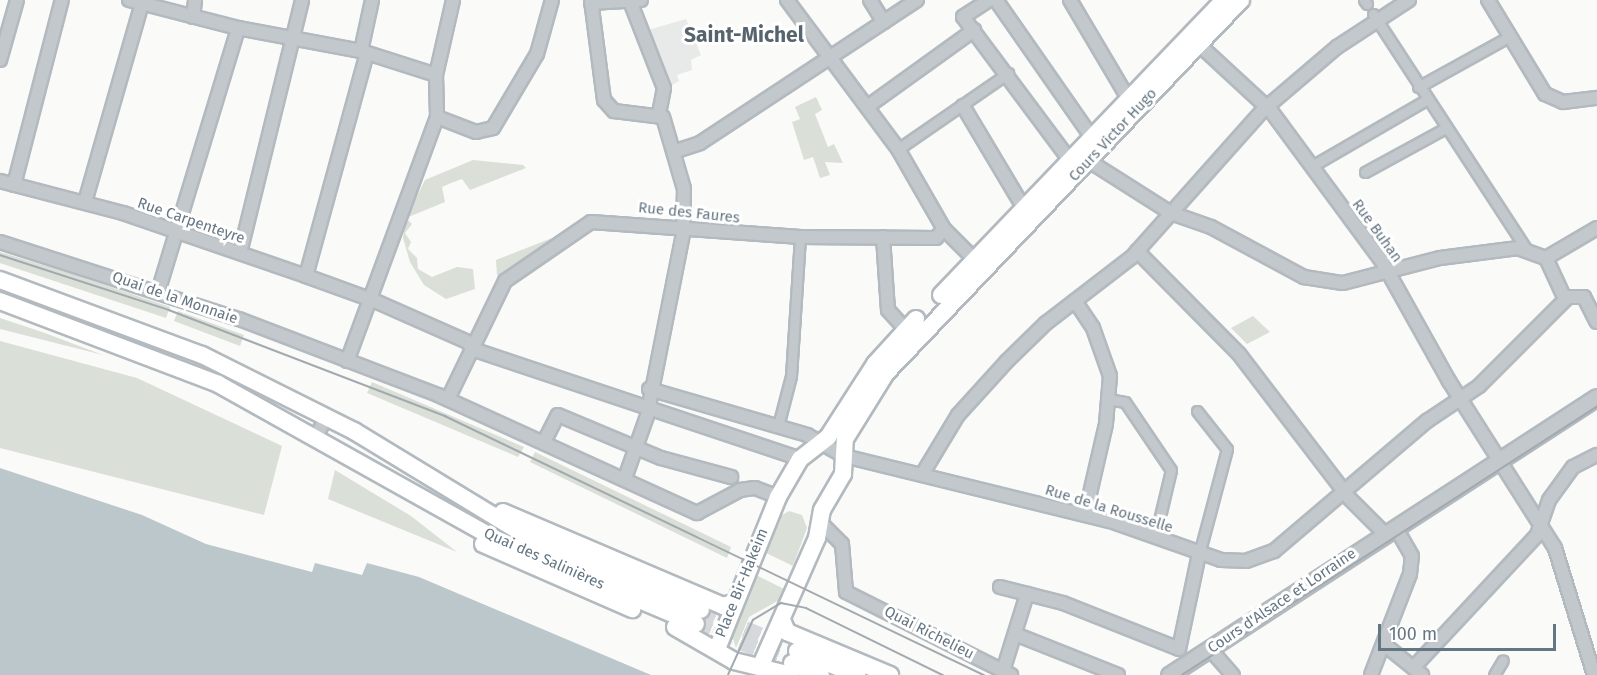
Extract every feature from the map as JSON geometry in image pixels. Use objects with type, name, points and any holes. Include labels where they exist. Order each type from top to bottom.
[{"type":"main road","name":"Cours Victor Hugo","points":[[778,497],[800,459],[821,442],[906,330],[1089,161],[1183,42],[1224,0]]},
{"type":"main road","name":"Cours Victor Hugo","points":[[820,522],[843,474],[848,434],[891,365],[1025,210],[1093,139],[1133,106],[1241,0]]},
{"type":"main road","points":[[0,280],[168,341],[326,417]]},
{"type":"main road","points":[[0,301],[152,356],[317,435]]},
{"type":"main road","name":"Quai des Salinières","points":[[317,435],[443,510],[523,551],[698,617],[538,543],[326,417]]},
{"type":"main road","points":[[454,492],[723,606],[734,603]]},
{"type":"main road","name":"Place Bir-Hakeim","points":[[778,497],[717,649],[740,663],[761,666],[793,663]]},
{"type":"main road","points":[[443,510],[489,548],[717,649]]},
{"type":"main road","points":[[761,666],[782,620],[820,522]]},
{"type":"main road","points":[[782,620],[787,632],[890,675]]},
{"type":"main road","points":[[793,663],[821,675]]},
{"type":"main road","points":[[793,663],[856,675]]},
{"type":"street","points":[[0,60],[17,0]]},
{"type":"street","points":[[14,185],[62,0]]},
{"type":"street","points":[[129,0],[238,28],[297,36],[364,52],[438,80]]},
{"type":"street","points":[[193,17],[195,0]]},
{"type":"street","points":[[240,254],[297,36],[302,0]]},
{"type":"street","points":[[306,276],[364,52],[372,0]]},
{"type":"street","points":[[347,361],[438,117],[438,80],[453,0]]},
{"type":"street","points":[[787,0],[898,149],[944,229],[979,264]]},
{"type":"street","points":[[870,0],[884,22]]},
{"type":"street","points":[[676,152],[700,143],[917,0]]},
{"type":"street","points":[[989,0],[963,17],[1008,73],[1071,162]]},
{"type":"street","points":[[996,0],[1093,139]]},
{"type":"street","points":[[1070,0],[1133,106]]},
{"type":"street","points":[[923,473],[966,406],[1031,337],[1137,251],[1267,107],[1375,17],[1409,0]]},
{"type":"street","points":[[1488,0],[1553,100],[1597,98]]},
{"type":"street","points":[[438,117],[476,132],[496,124],[537,54],[552,1]]},
{"type":"street","points":[[625,478],[639,450],[649,389],[683,226],[676,152],[659,113],[664,88],[635,1],[591,2],[607,106],[621,113],[659,113]]},
{"type":"street","points":[[85,202],[142,3]]},
{"type":"street","points":[[1375,17],[1444,129],[1526,249]]},
{"type":"street","points":[[158,292],[238,28]]},
{"type":"street","points":[[867,107],[974,30]]},
{"type":"street","points":[[1418,87],[1510,36]]},
{"type":"street","points":[[1183,42],[1200,40]]},
{"type":"street","name":"Rue Buhan","points":[[1200,40],[1267,107],[1388,271],[1461,399],[1542,523],[1561,561],[1594,675]]},
{"type":"street","points":[[898,149],[1008,73]]},
{"type":"street","points":[[1312,166],[1426,100]]},
{"type":"street","points":[[963,106],[1025,210]]},
{"type":"street","points":[[1365,172],[1444,129]]},
{"type":"street","points":[[1089,161],[1171,213],[1211,226],[1304,277],[1343,283],[1440,258],[1526,249],[1546,258],[1566,299],[1582,295],[1597,322]]},
{"type":"street","name":"Rue Carpenteyre","points":[[0,181],[85,202],[306,276],[370,300],[468,342],[471,349],[647,411],[800,459]]},
{"type":"street","name":"Rue des Faures","points":[[448,399],[505,281],[568,234],[598,220],[683,226],[693,232],[800,237],[936,238],[944,229]]},
{"type":"street","points":[[1546,258],[1596,228]]},
{"type":"street","points":[[778,426],[790,376],[800,237]]},
{"type":"street","points":[[883,237],[888,310],[906,330]]},
{"type":"street","name":"Quai de la Monnaie","points":[[0,242],[158,292],[448,399]]},
{"type":"street","points":[[1137,251],[1247,363],[1344,491],[1390,531],[1412,564],[1385,645],[1371,675]]},
{"type":"street","name":"Rue de la Rousselle","points":[[649,389],[778,426],[821,442],[844,456],[923,473],[1085,515],[1155,537],[1199,554],[1246,561],[1264,556],[1461,399],[1566,299]]},
{"type":"street","points":[[1075,301],[1107,359],[1108,399],[1085,515]]},
{"type":"street","name":"Cours d'Alsace et Lorraine","points":[[1169,675],[1597,398]]},
{"type":"street","points":[[448,399],[703,513],[736,483]]},
{"type":"street","points":[[1108,399],[1125,402],[1171,470],[1182,472]]},
{"type":"street","points":[[1179,649],[1199,554],[1227,449],[1197,411]]},
{"type":"street","points":[[544,442],[558,415],[639,450],[778,497]]},
{"type":"street","points":[[317,435],[326,417]]},
{"type":"street","points":[[1385,645],[1418,671],[1537,535],[1553,493],[1573,467],[1597,455]]},
{"type":"street","points":[[1155,537],[1171,470]]},
{"type":"street","name":"Quai Richelieu","points":[[820,522],[842,544],[846,592],[1007,673]]},
{"type":"street","points":[[1000,587],[1027,594],[1179,649],[1188,663]]},
{"type":"street","points":[[1007,673],[1015,634],[1027,594]]},
{"type":"street","points":[[1015,634],[1118,675]]},
{"type":"street","points":[[1210,649],[1233,675]]},
{"type":"street","points":[[1494,675],[1503,660]]},
{"type":"shaded area","points":[[686,19],[701,55],[691,60],[692,70],[677,75],[679,81],[670,86],[648,30]]},
{"type":"shaded area","points":[[816,97],[822,110],[815,114],[828,147],[834,144],[843,163],[825,162],[830,175],[820,178],[813,157],[804,160],[792,122],[800,119],[795,107]]},
{"type":"shaded area","points":[[473,160],[523,165],[526,168],[470,190],[462,179],[451,183],[442,187],[445,202],[406,218],[425,180]]},
{"type":"shaded area","points":[[406,218],[412,224],[405,233],[411,242],[408,249],[417,258],[418,269],[432,277],[457,267],[473,269],[475,289],[446,299],[424,285],[410,262],[403,238]]},
{"type":"shaded area","points":[[552,238],[501,276],[497,275],[496,260]]},
{"type":"shaded area","points":[[0,252],[170,307],[166,318],[0,263]]},
{"type":"shaded area","points":[[178,311],[244,335],[240,346],[174,321]]},
{"type":"shaded area","points":[[1253,316],[1270,332],[1247,344],[1231,328]]},
{"type":"shaded area","points":[[0,318],[45,333],[103,355],[0,329]]},
{"type":"shaded area","points":[[0,341],[137,378],[282,446],[264,515],[0,448]]},
{"type":"shaded area","points":[[372,382],[524,447],[518,457],[367,393]]},
{"type":"shaded area","points":[[535,452],[731,547],[727,558],[530,462]]},
{"type":"shaded area","points":[[0,468],[142,515],[206,544],[312,572],[315,563],[362,575],[367,563],[419,577],[651,675],[0,675]]},
{"type":"shaded area","points":[[335,470],[411,516],[457,552],[328,499]]},
{"type":"shaded area","points":[[789,511],[802,515],[807,528],[793,566],[764,552],[779,517]]},
{"type":"shaded area","points":[[754,574],[784,589],[779,600],[749,617],[736,648],[731,632]]},
{"type":"tunnel","points":[[701,610],[797,651]]},
{"type":"tunnel","points":[[696,624],[792,663]]},
{"type":"tram line","points":[[0,255],[169,310],[445,416],[984,675]]},
{"type":"tram line","points":[[1182,675],[1597,407]]},
{"type":"tram line","points":[[728,675],[753,620],[781,603],[806,608],[943,675]]},
{"type":"district","name":"Saint-Michel","points":[[744,35]]}]
